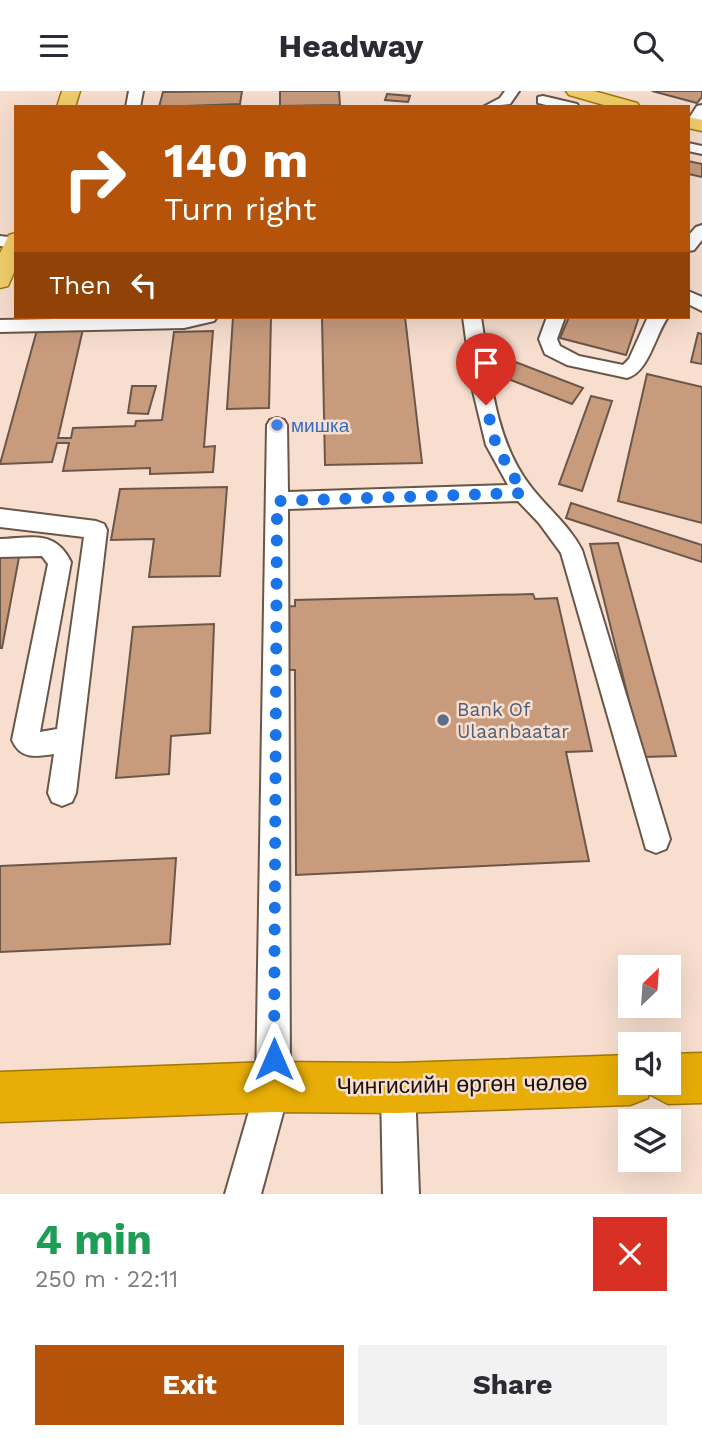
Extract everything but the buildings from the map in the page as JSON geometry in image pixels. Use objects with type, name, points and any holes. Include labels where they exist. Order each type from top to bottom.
[{"type":"highway","points":[[681,1079],[702,1078]]},
{"type":"highway","name":"Чингисийн өргөн чөлөө","points":[[0,1097],[273,1087],[398,1088],[618,1080]]},
{"type":"main road","points":[[575,91],[624,105]]},
{"type":"main road","points":[[0,281],[10,241]]},
{"type":"street","points":[[494,105],[505,101],[512,91]]},
{"type":"street","points":[[543,100],[564,105]]},
{"type":"street","points":[[690,244],[702,230]]},
{"type":"street","points":[[0,325],[184,322],[198,319]]},
{"type":"street","points":[[472,319],[485,400],[496,445],[523,493],[547,517],[571,550],[656,839]]},
{"type":"street","points":[[555,319],[548,339],[552,350],[575,361],[627,372],[636,363],[650,325],[657,319]]},
{"type":"street","points":[[243,1194],[273,1087],[277,425]]},
{"type":"street","points":[[277,501],[523,493]]},
{"type":"street","points":[[0,518],[96,530],[62,793]]},
{"type":"street","points":[[0,548],[48,547],[60,562],[25,740],[32,745],[69,740]]},
{"type":"street","points":[[398,1088],[401,1194]]},
{"type":"place","name":"мишка","points":[[277,425]]},
{"type":"place","name":"Bank Of Ulaanbaatar","points":[[443,720]]},
{"type":"route","points":[[274,1059],[277,501],[523,493],[496,445],[486,405]]}]
